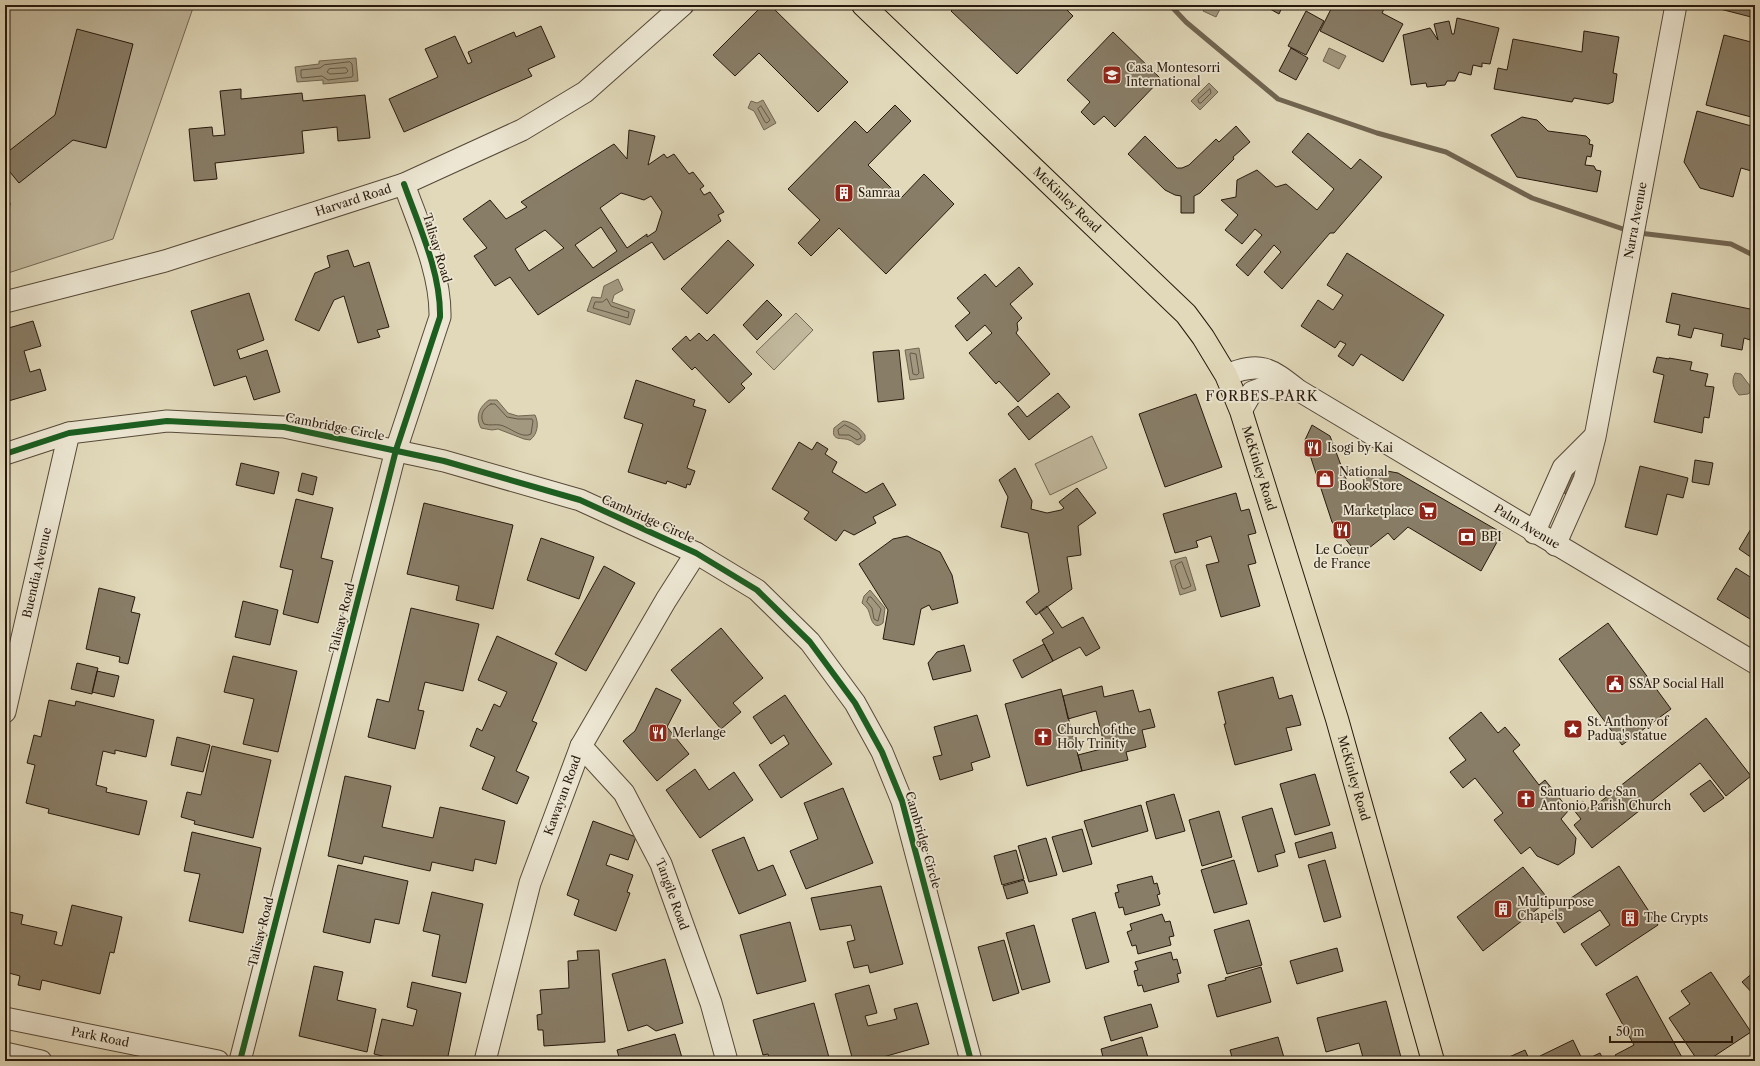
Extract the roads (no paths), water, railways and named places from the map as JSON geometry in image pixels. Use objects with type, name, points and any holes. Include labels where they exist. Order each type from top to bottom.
[{"type":"main road","name":"McKinley Road","points":[[863,5],[1186,314],[1203,337],[1226,375],[1241,411],[1338,719],[1433,1061]]},
{"type":"street","name":"Harvard Road","points":[[5,302],[165,261],[404,184],[522,130],[585,92],[683,5]]},
{"type":"street","name":"Narra Avenue","points":[[1555,544],[1584,480],[1595,437],[1610,365],[1673,6]]},
{"type":"street","name":"Talisay Road","points":[[240,1061],[396,450],[440,317],[440,302],[437,281],[404,184]]},
{"type":"street","name":"Palm Avenue","points":[[1226,375],[1242,368],[1261,367],[1282,377],[1298,390],[1403,452],[1534,533],[1755,663]]},
{"type":"street","name":"Palm Avenue","points":[[1241,411],[1252,392],[1266,387],[1298,390]]},
{"type":"street","name":"Cambridge Circle","points":[[5,454],[69,433],[167,421],[284,427],[444,461],[580,500],[696,553],[757,590],[810,642],[855,703],[882,752],[902,800],[971,1061]]},
{"type":"street","name":"Buendia Avenue","points":[[5,712],[69,433]]},
{"type":"street","points":[[1534,533],[1563,468],[1595,437]]},
{"type":"street","name":"Kawayan Road","points":[[485,1061],[530,883],[581,746],[666,600],[696,553]]},
{"type":"street","name":"Tangile Road","points":[[581,746],[624,792],[661,864],[711,1003],[727,1061]]},
{"type":"street","name":"Park Road","points":[[5,1018],[218,1061]]},
{"type":"street","points":[[5,1053],[40,1061]]},
{"type":"water","points":[[1206,5],[1222,5],[1216,17],[1203,11]]},
{"type":"water","points":[[1329,48],[1346,56],[1339,69],[1323,61]]},
{"type":"water","points":[[356,58],[358,81],[323,84],[323,80],[297,82],[295,67],[319,64],[319,61]]},
{"type":"water","points":[[1209,83],[1218,92],[1200,110],[1191,101]]},
{"type":"water","points":[[763,100],[776,123],[764,130],[754,111],[748,108],[751,101],[757,103]]},
{"type":"water","points":[[618,279],[623,290],[614,295],[612,302],[635,310],[630,325],[587,311],[592,297],[601,298],[604,286]]},
{"type":"water","points":[[919,348],[924,378],[910,380],[905,350]]},
{"type":"water","points":[[1735,373],[1741,374],[1753,390],[1748,394],[1739,395],[1733,385]]},
{"type":"water","points":[[489,400],[497,400],[508,413],[518,416],[535,415],[537,428],[533,438],[530,440],[524,439],[498,429],[492,430],[481,428],[478,420],[479,412]]},
{"type":"water","points":[[843,421],[849,422],[858,427],[865,435],[865,440],[859,445],[852,441],[836,437],[833,432],[834,428]]},
{"type":"water","points":[[1186,557],[1196,590],[1180,595],[1170,561]]},
{"type":"water","points":[[870,590],[885,608],[883,623],[877,626],[873,623],[868,609],[862,603],[864,596]]},
{"type":"waterway","points":[[1170,5],[1186,22],[1278,99],[1377,133],[1446,152],[1532,198],[1629,231]]},
{"type":"waterway","points":[[1639,233],[1731,244],[1755,256]]},
{"type":"place","name":"Casa Montesorri International","points":[[1112,75]]},
{"type":"place","name":"Samraa","points":[[844,193]]},
{"type":"place","name":"Isogi by Kai","points":[[1313,448]]},
{"type":"place","name":"National Book Store","points":[[1325,479]]},
{"type":"place","name":"Marketplace","points":[[1428,511]]},
{"type":"place","name":"Le Coeur de France","points":[[1342,530]]},
{"type":"place","name":"BPI","points":[[1467,537]]},
{"type":"place","name":"SSAP Social Hall","points":[[1615,684]]},
{"type":"place","name":"St. Anthony of Padua's statue","points":[[1573,729]]},
{"type":"place","name":"Merlange","points":[[658,733]]},
{"type":"place","name":"Church of the Holy Trinity","points":[[1043,737]]},
{"type":"place","name":"Santuario de San Antonio Parish Church","points":[[1526,799]]},
{"type":"place","name":"Multipurpose Chapels","points":[[1503,909]]},
{"type":"place","name":"The Crypts","points":[[1630,918]]},
{"type":"district","name":"FORBES PARK","points":[[1262,396]]}]
